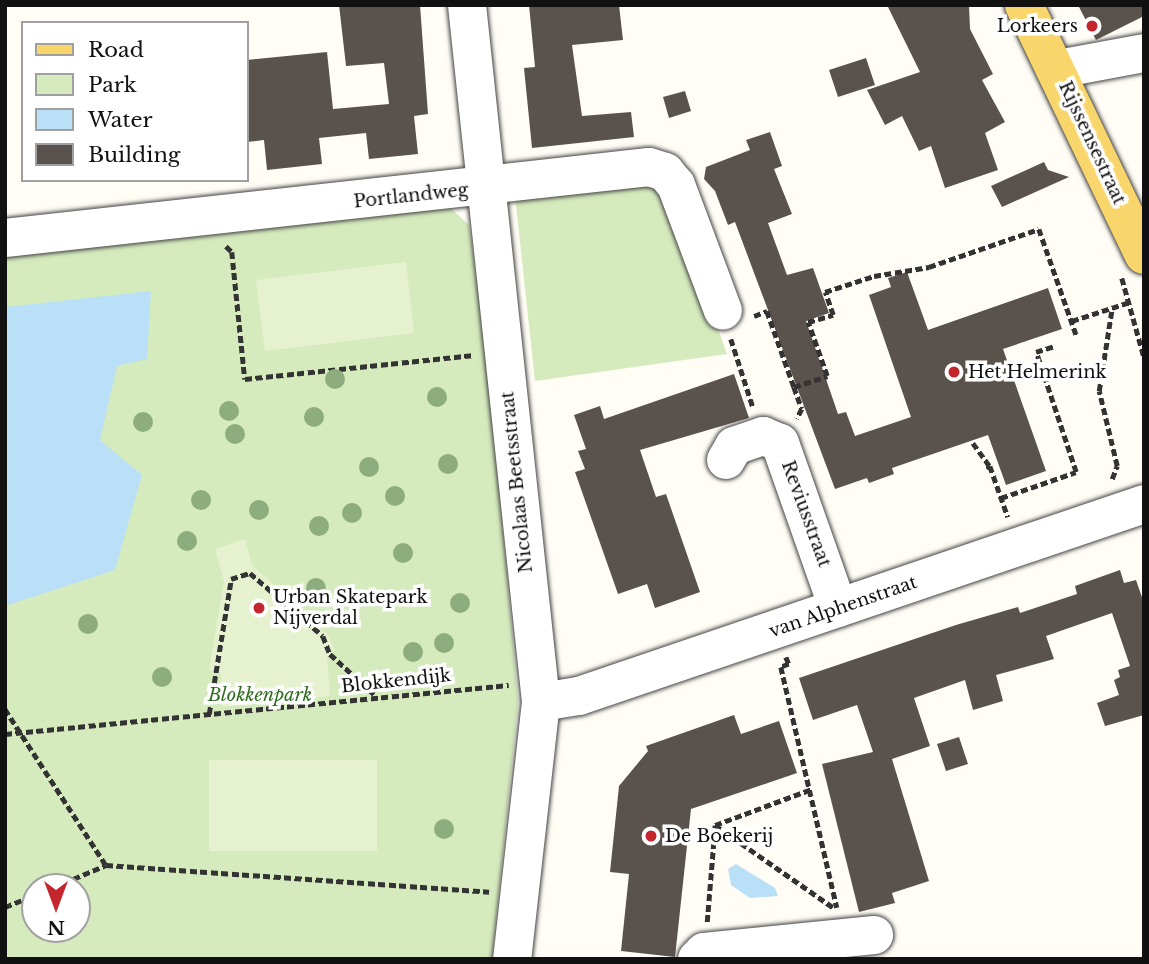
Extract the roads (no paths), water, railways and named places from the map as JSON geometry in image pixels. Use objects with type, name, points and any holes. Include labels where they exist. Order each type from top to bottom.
[{"type":"main road","name":"Rijssensestraat","points":[[1024,5],[1058,69],[1144,255]]},
{"type":"street","name":"Nicolaas Beetsstraat","points":[[467,5],[539,692],[521,894],[512,959]]},
{"type":"street","name":"Rijssensestraat","points":[[1058,69],[1144,53]]},
{"type":"street","name":"Portlandweg","points":[[5,238],[485,189],[649,167],[665,172],[676,185],[725,319]]},
{"type":"street","name":"Reviusstraat","points":[[726,460],[734,446],[763,436],[780,443],[838,608]]},
{"type":"street","name":"van Alphenstraat","points":[[539,692],[579,696],[777,630],[838,608],[1015,525],[1144,504]]},
{"type":"street","points":[[701,955],[850,928]]},
{"type":"water","points":[[151,291],[147,359],[117,366],[100,440],[142,475],[115,570],[5,606],[5,307]]},
{"type":"water","points":[[736,864],[775,888],[778,896],[750,898],[731,885],[728,869]]},
{"type":"place","name":"Lorkeers","points":[[1092,26]]},
{"type":"place","name":"Het Helmerink","points":[[954,372]]},
{"type":"place","name":"Urban Skatepark Nijverdal","points":[[259,608]]},
{"type":"place","name":"De Boekerij","points":[[651,836]]},
{"type":"park label","name":"Blokkenpark","points":[[260,695]]}]
